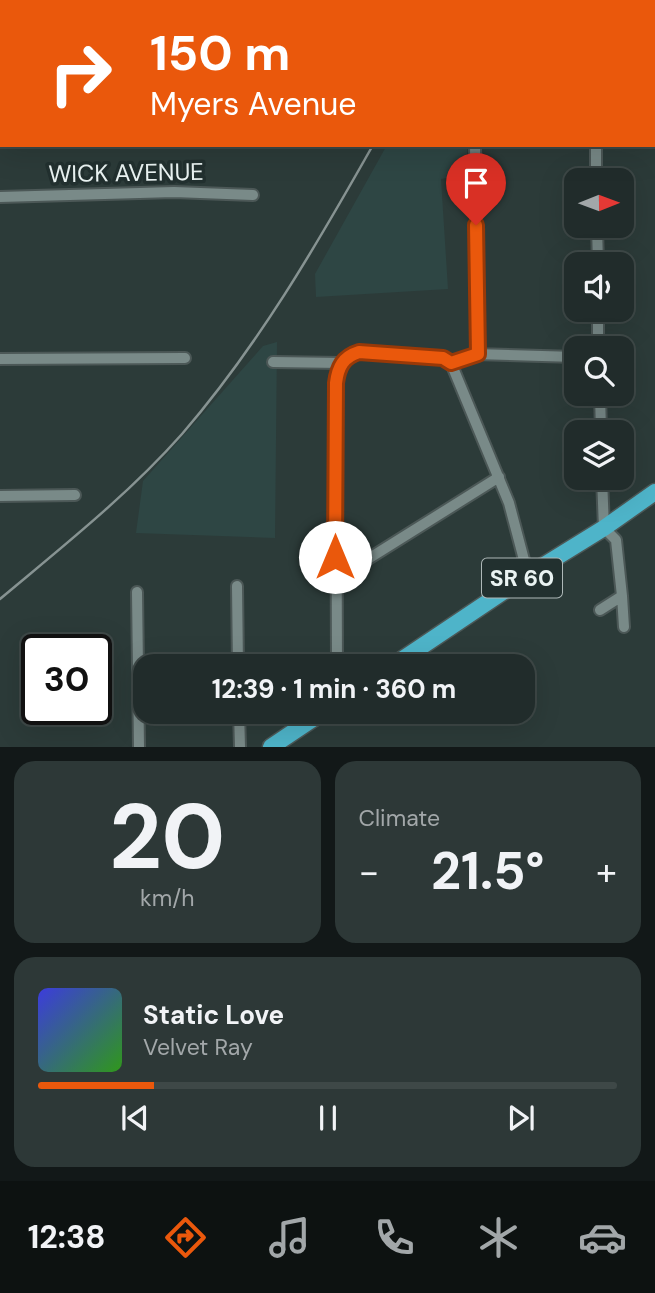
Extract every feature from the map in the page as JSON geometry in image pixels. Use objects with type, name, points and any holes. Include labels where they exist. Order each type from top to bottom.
[{"type":"main road","name":"SR 60","points":[[410,654],[655,492]]},
{"type":"main road","points":[[271,747],[305,724]]},
{"type":"street","points":[[475,147],[478,354]]},
{"type":"street","points":[[596,147],[596,168]]},
{"type":"street","name":"WICK AVENUE","points":[[0,197],[174,192],[253,195]]},
{"type":"street","points":[[337,654],[336,383],[342,363],[353,354],[373,352],[443,358],[451,363],[509,503],[528,575]]},
{"type":"street","points":[[451,363],[478,354],[564,356]]},
{"type":"street","points":[[0,359],[185,358]]},
{"type":"street","points":[[273,362],[342,363]]},
{"type":"street","points":[[335,579],[499,477]]},
{"type":"street","points":[[602,490],[604,528],[616,540],[624,627]]},
{"type":"street","points":[[0,496],[75,495]]},
{"type":"street","points":[[237,586],[238,654]]},
{"type":"street","points":[[137,593],[139,747]]},
{"type":"street","points":[[600,610],[622,596]]},
{"type":"street","points":[[239,724],[240,747]]},
{"type":"shaded area","points":[[386,147],[467,147],[467,174],[441,179],[448,289],[316,297],[315,274]]},
{"type":"shaded area","points":[[277,342],[275,538],[136,533],[143,481],[263,346]]},
{"type":"railway","points":[[0,599],[140,478],[210,400],[285,294],[372,147]]},
{"type":"route","points":[[335,557],[336,383],[340,365],[359,352],[443,358],[451,363],[478,354],[476,225]]}]
